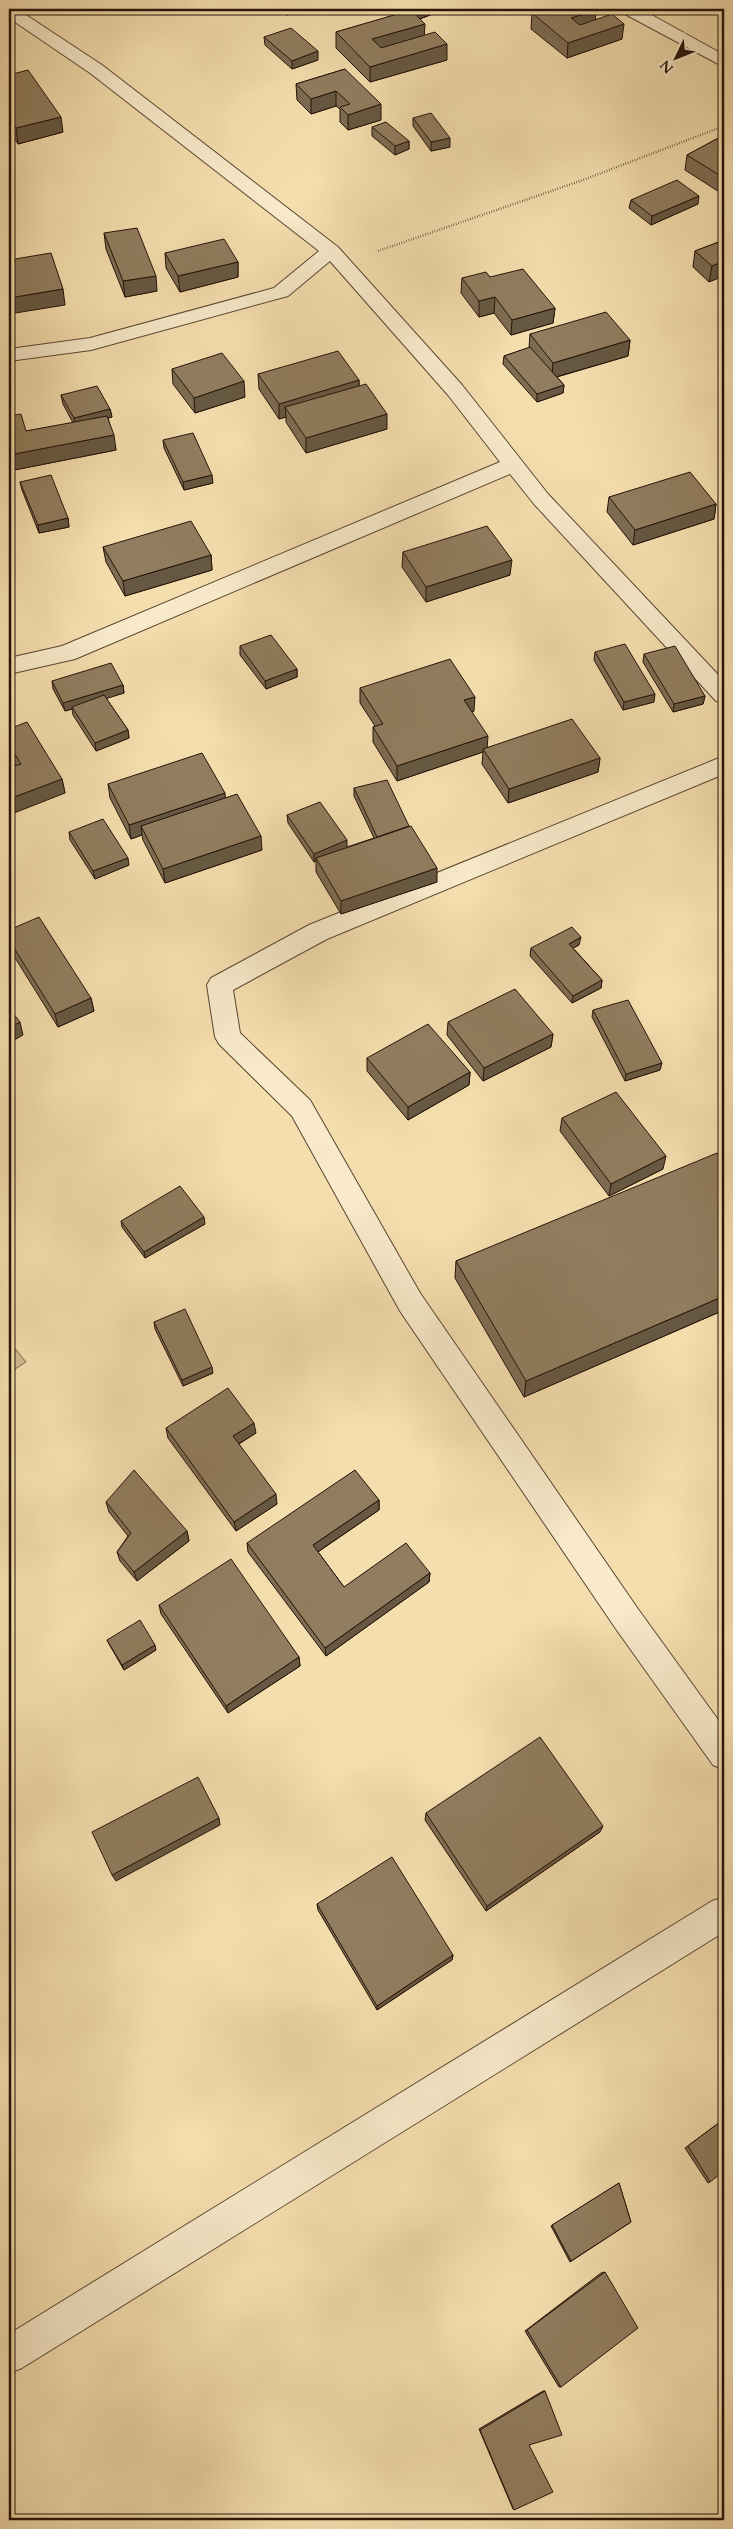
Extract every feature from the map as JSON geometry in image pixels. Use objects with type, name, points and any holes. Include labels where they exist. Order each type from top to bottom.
[{"type":"street","points":[[629,9],[724,62]]},
{"type":"street","points":[[9,11],[96,69],[337,257],[454,390],[541,499],[724,695]]},
{"type":"street","points":[[9,355],[91,344],[281,292],[337,257]]},
{"type":"street","points":[[9,666],[67,653],[514,464]]},
{"type":"street","points":[[724,765],[318,932],[220,985],[228,1037],[301,1108],[410,1302],[627,1618],[724,1754]]},
{"type":"street","points":[[9,2355],[724,1913]]},
{"type":"path","points":[[337,257],[583,180],[724,126]]},
{"type":"shaded area","points":[[9,1341],[26,1362],[9,1373]]},
{"type":"building","points":[[545,9],[595,9],[571,18],[580,25],[612,14],[624,24],[568,43],[532,13]]},
{"type":"building","points":[[411,10],[425,24],[372,39],[381,48],[435,32],[447,44],[370,67],[336,32]]},
{"type":"building","points":[[291,28],[318,51],[292,61],[264,37]]},
{"type":"building","points":[[345,69],[381,104],[348,115],[340,107],[350,104],[336,91],[311,99],[296,84]]},
{"type":"building","points":[[28,70],[61,117],[16,128],[9,118],[9,75]]},
{"type":"building","points":[[431,113],[450,138],[431,142],[413,118]]},
{"type":"building","points":[[386,122],[409,141],[395,146],[372,127]]},
{"type":"building","points":[[724,135],[724,178],[687,155]]},
{"type":"building","points":[[677,180],[699,196],[652,216],[631,200]]},
{"type":"building","points":[[137,228],[156,276],[123,281],[104,233]]},
{"type":"building","points":[[224,239],[238,262],[178,276],[165,253]]},
{"type":"building","points":[[724,240],[724,261],[712,266],[695,251]]},
{"type":"building","points":[[51,253],[63,289],[9,298],[9,260]]},
{"type":"building","points":[[523,269],[555,308],[512,320],[495,297],[479,301],[462,278],[486,272],[490,277]]},
{"type":"building","points":[[606,312],[630,340],[553,363],[530,334]]},
{"type":"building","points":[[530,347],[564,385],[537,394],[504,356]]},
{"type":"building","points":[[338,351],[359,380],[279,404],[258,374]]},
{"type":"building","points":[[222,353],[244,381],[194,398],[172,369]]},
{"type":"building","points":[[366,384],[387,414],[306,438],[285,407]]},
{"type":"building","points":[[97,386],[110,409],[74,418],[61,395]]},
{"type":"building","points":[[21,414],[26,431],[107,416],[114,435],[9,455],[9,416]]},
{"type":"building","points":[[193,433],[212,475],[183,482],[163,440]]},
{"type":"building","points":[[690,472],[716,504],[635,530],[609,497]]},
{"type":"building","points":[[51,475],[68,518],[38,525],[20,482]]},
{"type":"building","points":[[191,521],[211,555],[123,581],[103,547]]},
{"type":"building","points":[[487,526],[512,560],[426,587],[403,552]]},
{"type":"building","points":[[271,635],[297,669],[265,681],[240,646]]},
{"type":"building","points":[[625,644],[655,694],[624,702],[595,652]]},
{"type":"building","points":[[675,646],[705,696],[674,704],[644,654]]},
{"type":"building","points":[[450,659],[475,697],[464,700],[488,736],[397,766],[373,727],[383,724],[360,688]]},
{"type":"building","points":[[111,663],[123,685],[63,703],[52,681]]},
{"type":"building","points":[[104,695],[128,730],[95,743],[72,707]]},
{"type":"building","points":[[572,719],[600,758],[509,789],[483,749]]},
{"type":"building","points":[[27,722],[62,779],[9,799],[9,768],[21,764],[9,745],[9,729]]},
{"type":"building","points":[[202,753],[225,793],[129,825],[108,784]]},
{"type":"building","points":[[387,780],[409,826],[377,837],[354,788]]},
{"type":"building","points":[[237,794],[261,836],[163,869],[141,826]]},
{"type":"building","points":[[320,802],[347,840],[314,854],[287,815]]},
{"type":"building","points":[[103,819],[128,858],[93,871],[69,832]]},
{"type":"building","points":[[411,826],[437,868],[341,901],[316,858]]},
{"type":"building","points":[[39,917],[91,998],[55,1014],[9,940],[9,930]]},
{"type":"building","points":[[572,927],[581,937],[569,944],[602,980],[573,996],[531,948]]},
{"type":"building","points":[[515,989],[553,1034],[484,1068],[448,1022]]},
{"type":"building","points":[[628,1000],[662,1063],[626,1074],[593,1010]]},
{"type":"building","points":[[9,1008],[20,1022],[9,1028]]},
{"type":"building","points":[[428,1024],[470,1072],[408,1107],[367,1058]]},
{"type":"building","points":[[616,1092],[666,1156],[611,1184],[562,1118]]},
{"type":"building","points":[[717,1153],[724,1163],[724,1296],[526,1381],[456,1261]]},
{"type":"building","points":[[180,1186],[204,1217],[144,1252],[121,1221]]},
{"type":"building","points":[[185,1309],[212,1367],[182,1380],[154,1322]]},
{"type":"building","points":[[228,1388],[254,1423],[233,1436],[276,1494],[234,1522],[166,1428]]},
{"type":"building","points":[[134,1470],[187,1531],[134,1572],[117,1552],[131,1533],[106,1502]]},
{"type":"building","points":[[355,1470],[379,1500],[313,1545],[344,1587],[406,1543],[430,1573],[325,1648],[247,1543]]},
{"type":"building","points":[[231,1559],[299,1657],[226,1706],[159,1605]]},
{"type":"building","points":[[140,1620],[155,1645],[122,1665],[107,1640]]},
{"type":"building","points":[[540,1737],[603,1826],[487,1906],[426,1813]]},
{"type":"building","points":[[198,1777],[219,1818],[112,1875],[92,1832]]},
{"type":"building","points":[[392,1857],[453,1955],[377,2006],[317,1904]]},
{"type":"building","points":[[724,2119],[724,2171],[710,2182],[688,2146]]},
{"type":"building","points":[[619,2183],[631,2222],[571,2261],[552,2225]]},
{"type":"building","points":[[605,2272],[638,2328],[561,2387],[527,2330]]},
{"type":"building","points":[[545,2391],[562,2435],[529,2445],[553,2492],[514,2510],[480,2430]]}]
